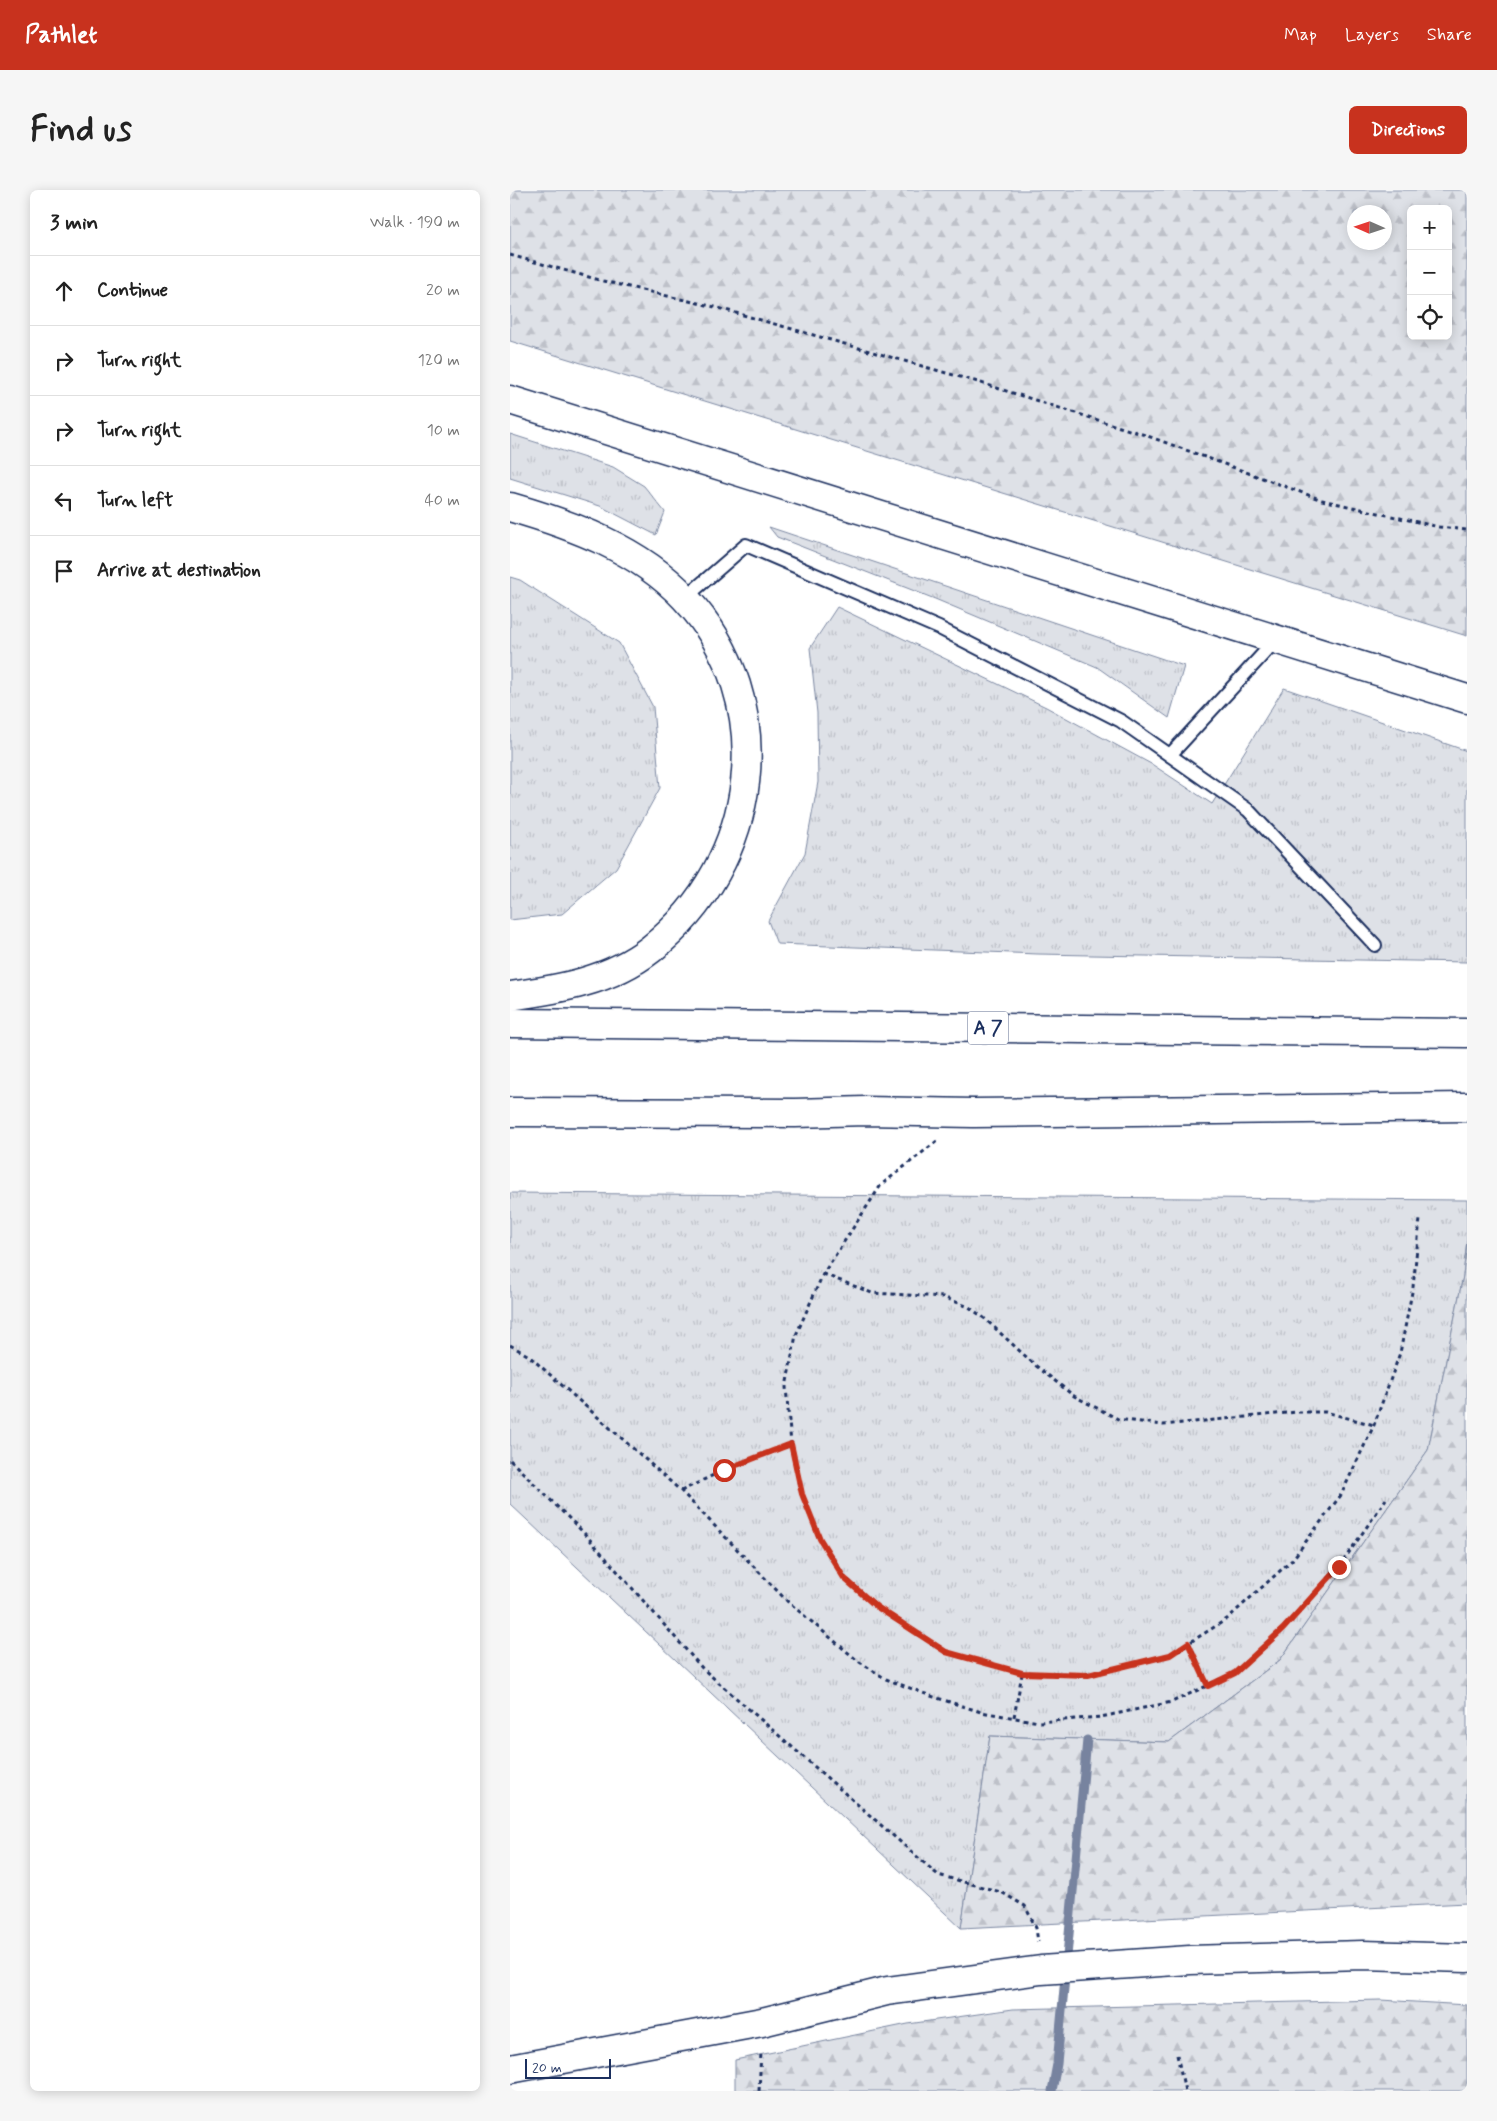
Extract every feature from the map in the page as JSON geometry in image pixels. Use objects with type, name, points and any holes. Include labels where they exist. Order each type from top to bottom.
[{"type":"main road","points":[[510,400],[1467,699]]},
{"type":"main road","points":[[510,507],[565,524],[615,546],[653,569],[685,598],[712,634],[731,674],[744,716],[747,760],[743,804],[730,846],[710,886],[683,920],[650,950],[612,972],[571,987],[510,996]]},
{"type":"main road","name":"A 7","points":[[510,1024],[1467,1033]]},
{"type":"main road","points":[[510,1112],[795,1113],[865,1111],[973,1113],[1467,1107]]},
{"type":"main road","points":[[510,2069],[762,2022],[887,1992],[1041,1970],[1190,1960],[1344,1956],[1467,1958]]},
{"type":"lane","points":[[685,598],[746,544],[939,628],[1121,721],[1248,810],[1375,945]]},
{"type":"lane","points":[[1170,755],[1276,640]]},
{"type":"path","points":[[510,255],[603,281],[715,307],[969,379],[1145,435],[1322,500],[1439,527],[1467,530]]},
{"type":"path","points":[[973,1113],[881,1185],[823,1274],[796,1335],[786,1387],[791,1444],[802,1494],[820,1539],[844,1578],[877,1607],[946,1652],[1022,1673],[1088,1675],[1170,1655],[1227,1619],[1292,1560],[1341,1495],[1374,1425],[1400,1353],[1413,1287],[1420,1219]]},
{"type":"path","points":[[823,1274],[872,1293],[944,1297],[969,1306],[1035,1365],[1074,1396],[1118,1419],[1163,1425],[1297,1412],[1324,1412],[1374,1425]]},
{"type":"path","points":[[510,1345],[529,1356],[681,1491],[787,1601],[858,1662],[886,1679],[981,1712],[1039,1722],[1102,1717],[1172,1702],[1235,1673],[1283,1629],[1339,1567],[1386,1499]]},
{"type":"path","points":[[681,1491],[724,1470],[791,1444]]},
{"type":"path","points":[[510,1460],[584,1533],[702,1668],[938,1875],[1001,1892],[1025,1906],[1036,1928],[1041,1970]]},
{"type":"path","points":[[1188,1643],[1208,1686]]},
{"type":"path","points":[[1014,1717],[1022,1673]]},
{"type":"path","points":[[759,2091],[762,2022]]},
{"type":"path","points":[[1177,2055],[1185,2091]]},
{"type":"green space","points":[[510,190],[1467,190],[1467,636],[510,341]]},
{"type":"green space","points":[[510,434],[613,467],[644,486],[665,512],[656,535],[600,506],[510,478]]},
{"type":"green space","points":[[769,527],[1184,666],[1169,718],[1097,667],[935,599],[777,537]]},
{"type":"green space","points":[[510,577],[520,580],[619,643],[653,707],[660,788],[616,868],[562,914],[510,920]]},
{"type":"green space","points":[[837,607],[1046,707],[1153,765],[1212,804],[1284,688],[1467,751],[1467,962],[1038,954],[777,944],[768,921],[805,853],[818,782],[817,713],[810,648]]},
{"type":"green space","points":[[510,1193],[1467,1200],[1467,1240],[1463,1276],[1428,1450],[1280,1660],[1169,1742],[990,1736],[961,1928],[510,1504]]},
{"type":"green space","points":[[1467,1240],[1467,1903],[961,1928],[990,1736],[1169,1742],[1280,1660],[1428,1450],[1463,1276]]},
{"type":"green space","points":[[1380,2000],[1467,2005],[1467,2091],[735,2091],[735,2060],[908,2024],[1013,2009]]},
{"type":"waterway","points":[[1052,2091],[1057,2064],[1087,1740]]},
{"type":"route","points":[[724,1470],[791,1444],[802,1494],[820,1539],[844,1578],[877,1607],[946,1652],[1022,1673],[1088,1675],[1170,1655],[1188,1643],[1208,1686],[1235,1673],[1283,1629],[1339,1567]]}]
